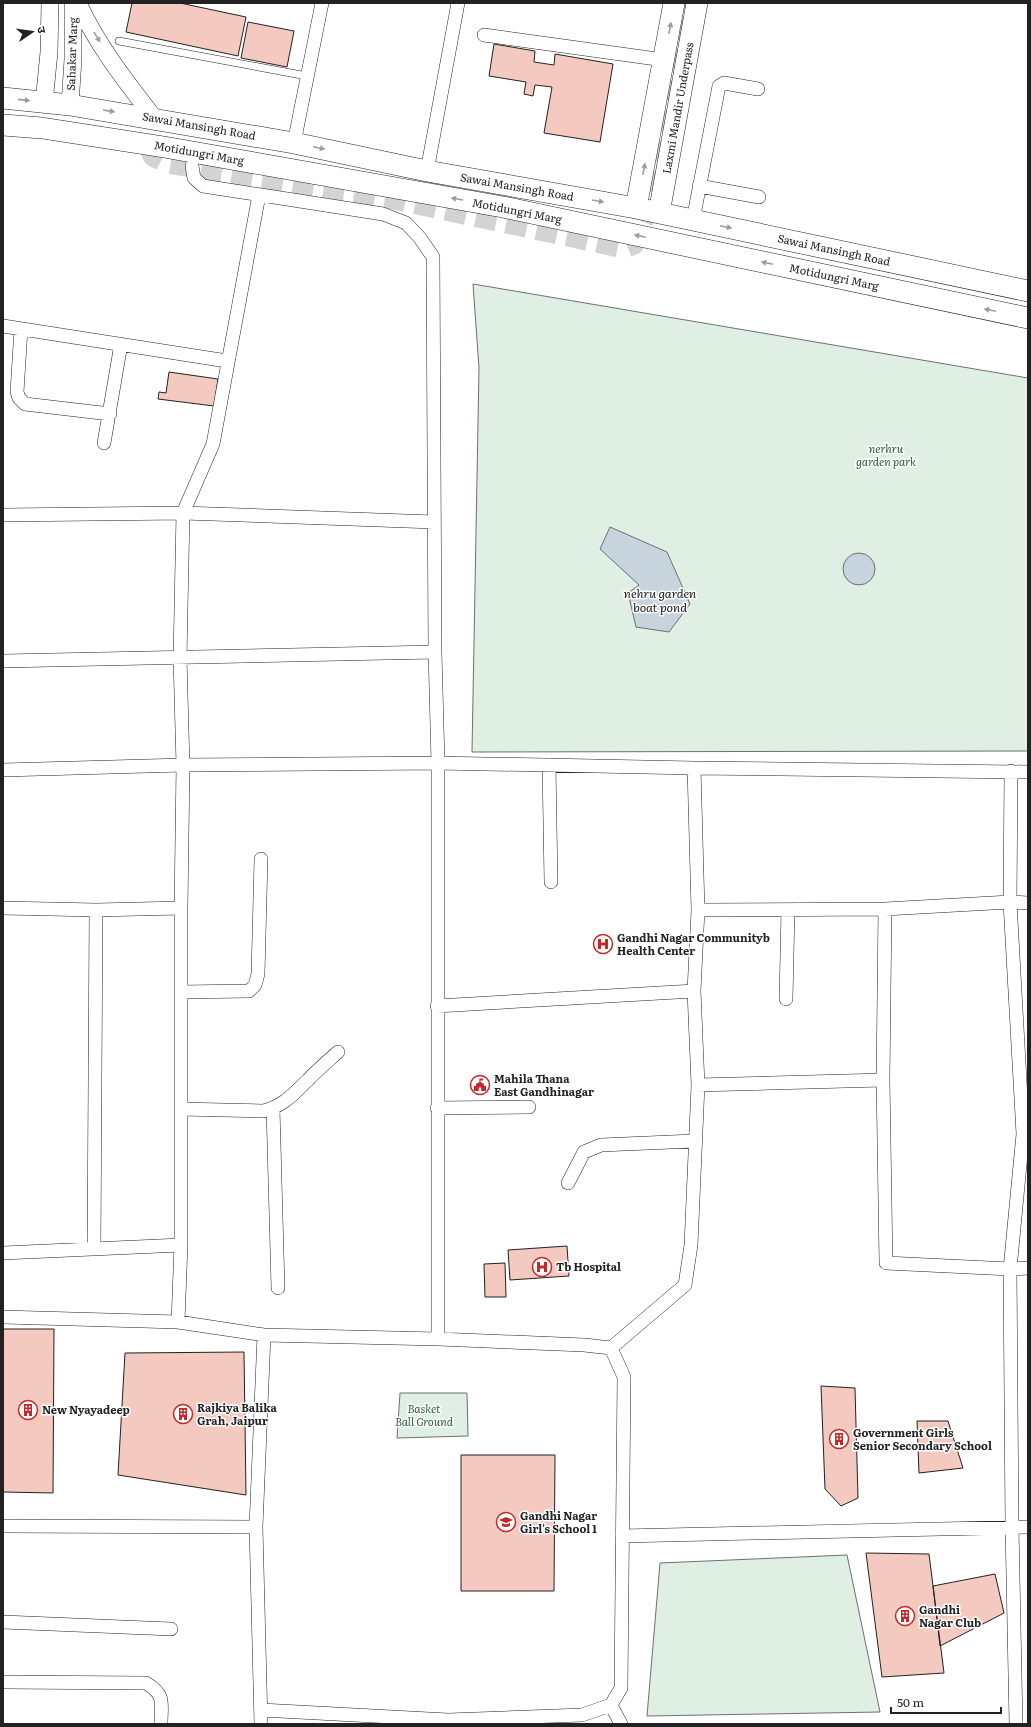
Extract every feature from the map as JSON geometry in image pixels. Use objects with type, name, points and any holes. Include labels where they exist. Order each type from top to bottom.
[{"type":"main road","points":[[636,208],[674,3]]},
{"type":"main road","name":"Laxmi Mandir Underpass","points":[[659,212],[697,3]]},
{"type":"main road","name":"Sawai Mansingh Road","points":[[3,98],[70,105],[294,143],[427,171],[659,212],[1028,291]]},
{"type":"main road","name":"Motidungri Marg","points":[[3,124],[42,128],[164,147],[503,207],[1028,318]]},
{"type":"street","points":[[44,103],[48,57],[50,3]]},
{"type":"street","name":"Sahakar Marg","points":[[70,105],[73,59],[73,3]]},
{"type":"street","points":[[78,3],[102,46],[155,119]]},
{"type":"street","points":[[294,143],[322,3]]},
{"type":"street","points":[[427,171],[458,3]]},
{"type":"street","points":[[484,35],[664,60]]},
{"type":"street","points":[[48,57],[73,59]]},
{"type":"street","points":[[693,220],[719,86],[724,83],[758,89]]},
{"type":"street","points":[[192,166],[194,178],[203,186],[383,214],[406,223],[420,238],[433,257],[435,652],[438,763],[438,1339]]},
{"type":"street","points":[[699,186],[759,197]]},
{"type":"street","points":[[178,1322],[182,1245],[180,908],[183,765],[180,658],[183,513],[213,444],[227,361],[259,195]]},
{"type":"street","points":[[3,326],[227,361]]},
{"type":"street","points":[[21,329],[17,392],[19,398],[25,404],[110,414]]},
{"type":"street","points":[[104,443],[121,344]]},
{"type":"street","points":[[3,515],[183,513],[434,522]]},
{"type":"street","points":[[3,661],[435,652]]},
{"type":"street","points":[[3,770],[183,765],[438,763],[1028,772]]},
{"type":"street","points":[[549,765],[551,882]]},
{"type":"street","points":[[3,1317],[178,1322],[264,1335],[584,1344],[611,1348],[685,1285],[691,1245],[694,1140],[698,1085],[694,992],[698,910],[694,768]]},
{"type":"street","points":[[1011,771],[1010,902],[1025,1133],[1010,1269],[1012,1527],[1016,1724]]},
{"type":"street","points":[[181,992],[249,991],[255,985],[258,974],[260,859]]},
{"type":"street","points":[[698,910],[885,909],[1010,902],[1028,903]]},
{"type":"street","points":[[3,908],[96,910],[180,908]]},
{"type":"street","points":[[885,909],[883,1080],[886,1263],[1010,1269],[1028,1268]]},
{"type":"street","points":[[94,1249],[96,910]]},
{"type":"street","points":[[786,999],[788,910]]},
{"type":"street","points":[[437,1006],[694,992]]},
{"type":"street","points":[[181,1109],[263,1111],[273,1108],[294,1096],[307,1080],[338,1052]]},
{"type":"street","points":[[698,1085],[883,1080]]},
{"type":"street","points":[[437,1108],[529,1107]]},
{"type":"street","points":[[273,1108],[278,1288]]},
{"type":"street","points":[[568,1183],[584,1152],[601,1145],[694,1140]]},
{"type":"street","points":[[3,1253],[182,1245]]},
{"type":"street","points":[[261,1724],[256,1527],[264,1335]]},
{"type":"street","points":[[261,1710],[448,1722],[582,1715],[611,1705],[620,1688],[624,1377],[611,1348]]},
{"type":"street","points":[[3,1526],[256,1527]]},
{"type":"street","points":[[622,1536],[1028,1526]]},
{"type":"street","points":[[3,1622],[170,1629]]},
{"type":"street","points":[[3,1682],[146,1683],[157,1690],[161,1699],[161,1724]]},
{"type":"street","points":[[611,1705],[621,1724]]},
{"type":"lane","points":[[119,42],[308,76]]},
{"type":"green space","name":"nerhru garden park","points":[[473,284],[1028,378],[1028,751],[472,752],[479,368]]},
{"type":"green space","name":"Basket Ball Ground","points":[[400,1393],[467,1393],[468,1436],[397,1438]]},
{"type":"green space","points":[[847,1555],[880,1712],[647,1716],[660,1563]]},
{"type":"water","name":"nehru garden boat pond","points":[[610,527],[667,552],[690,604],[669,632],[636,627],[628,593],[639,585],[600,549]]},
{"type":"water","points":[[856,553],[862,553],[871,557],[875,569],[871,581],[862,585],[856,585],[847,581],[843,572],[843,566],[847,557]]},
{"type":"building","points":[[132,3],[180,3],[246,17],[238,56],[126,32]]},
{"type":"building","points":[[248,22],[294,31],[287,67],[241,58]]},
{"type":"building","points":[[494,44],[535,51],[534,62],[554,65],[555,54],[613,64],[600,142],[544,133],[552,87],[535,85],[533,96],[524,94],[526,82],[489,76]]},
{"type":"building","points":[[169,372],[218,379],[214,406],[158,399],[159,392],[166,393]]},
{"type":"building","points":[[567,1246],[569,1276],[510,1280],[508,1250]]},
{"type":"building","points":[[505,1263],[506,1297],[485,1297],[484,1264]]},
{"type":"building","name":"New Nyayadeep","points":[[3,1329],[54,1329],[53,1493],[3,1492]]},
{"type":"building","name":"Rajkiya Balika Grah, Jaipur","points":[[244,1352],[246,1495],[118,1475],[125,1353]]},
{"type":"building","name":"Government Girls Senior Secondary School","points":[[821,1386],[855,1388],[858,1498],[841,1506],[825,1489]]},
{"type":"building","points":[[917,1421],[948,1421],[963,1468],[919,1473]]},
{"type":"building","points":[[461,1455],[555,1455],[554,1591],[461,1591]]},
{"type":"building","name":"Gandhi Nagar Club","points":[[866,1553],[929,1554],[944,1673],[882,1677]]},
{"type":"building","points":[[995,1574],[1004,1613],[940,1646],[933,1586]]},
{"type":"tunnel","points":[[149,145],[153,156],[167,163],[394,199],[624,248],[634,244],[643,221],[653,178],[685,3]]},
{"type":"place","name":"Gandhi Nagar Communityb Health Center","points":[[603,944]]},
{"type":"place","name":"Mahila Thana East Gandhinagar","points":[[480,1085]]},
{"type":"place","name":"Tb Hospital","points":[[542,1267]]},
{"type":"place","name":"New Nyayadeep","points":[[28,1410]]},
{"type":"place","name":"Rajkiya Balika Grah, Jaipur","points":[[183,1414]]},
{"type":"place","name":"Government Girls Senior Secondary School","points":[[839,1439]]},
{"type":"place","name":"Gandhi Nagar Girl's School 1","points":[[506,1522]]},
{"type":"place","name":"Gandhi Nagar Club","points":[[905,1616]]}]
